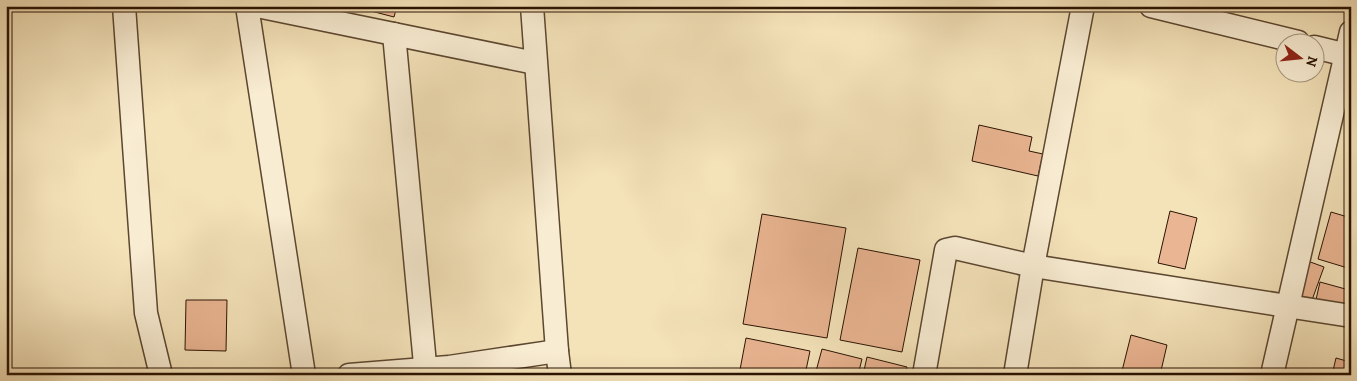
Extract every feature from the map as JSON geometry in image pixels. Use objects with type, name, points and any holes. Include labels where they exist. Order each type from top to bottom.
[{"type":"street","points":[[124,6],[146,313],[161,375]]},
{"type":"street","points":[[247,6],[304,375]]},
{"type":"street","points":[[257,6],[536,63]]},
{"type":"street","points":[[532,6],[556,351],[560,375]]},
{"type":"street","points":[[1015,375],[1033,266],[1083,6]]},
{"type":"street","points":[[1151,6],[1274,36]]},
{"type":"street","points":[[1272,375],[1348,55],[1351,32]]},
{"type":"street","points":[[394,34],[426,372]]},
{"type":"street","points":[[1324,49],[1348,55]]},
{"type":"street","points":[[924,375],[946,250],[955,248],[1033,266],[1351,316]]},
{"type":"street","points":[[349,375],[426,372],[556,351]]},
{"type":"building","points":[[368,6],[397,6],[394,17],[367,10]]},
{"type":"building","points":[[979,125],[1032,137],[1029,151],[1043,154],[1038,176],[972,161]]},
{"type":"building","points":[[1170,211],[1197,218],[1185,269],[1158,263]]},
{"type":"building","points":[[1331,212],[1351,218],[1351,269],[1318,259]]},
{"type":"building","points":[[762,214],[846,228],[827,338],[743,324]]},
{"type":"building","points":[[858,248],[920,260],[902,352],[840,340]]},
{"type":"building","points":[[1305,260],[1324,267],[1312,300],[1293,294]]},
{"type":"building","points":[[1320,282],[1349,290],[1344,311],[1315,304]]},
{"type":"building","points":[[186,300],[227,300],[226,351],[185,350]]},
{"type":"building","points":[[1131,335],[1167,345],[1160,375],[1121,375]]},
{"type":"building","points":[[746,338],[810,351],[805,375],[739,375]]},
{"type":"building","points":[[822,349],[862,359],[858,375],[815,375]]},
{"type":"building","points":[[867,357],[907,367],[905,375],[863,375]]},
{"type":"building","points":[[1336,358],[1350,362],[1347,375],[1332,375]]}]
